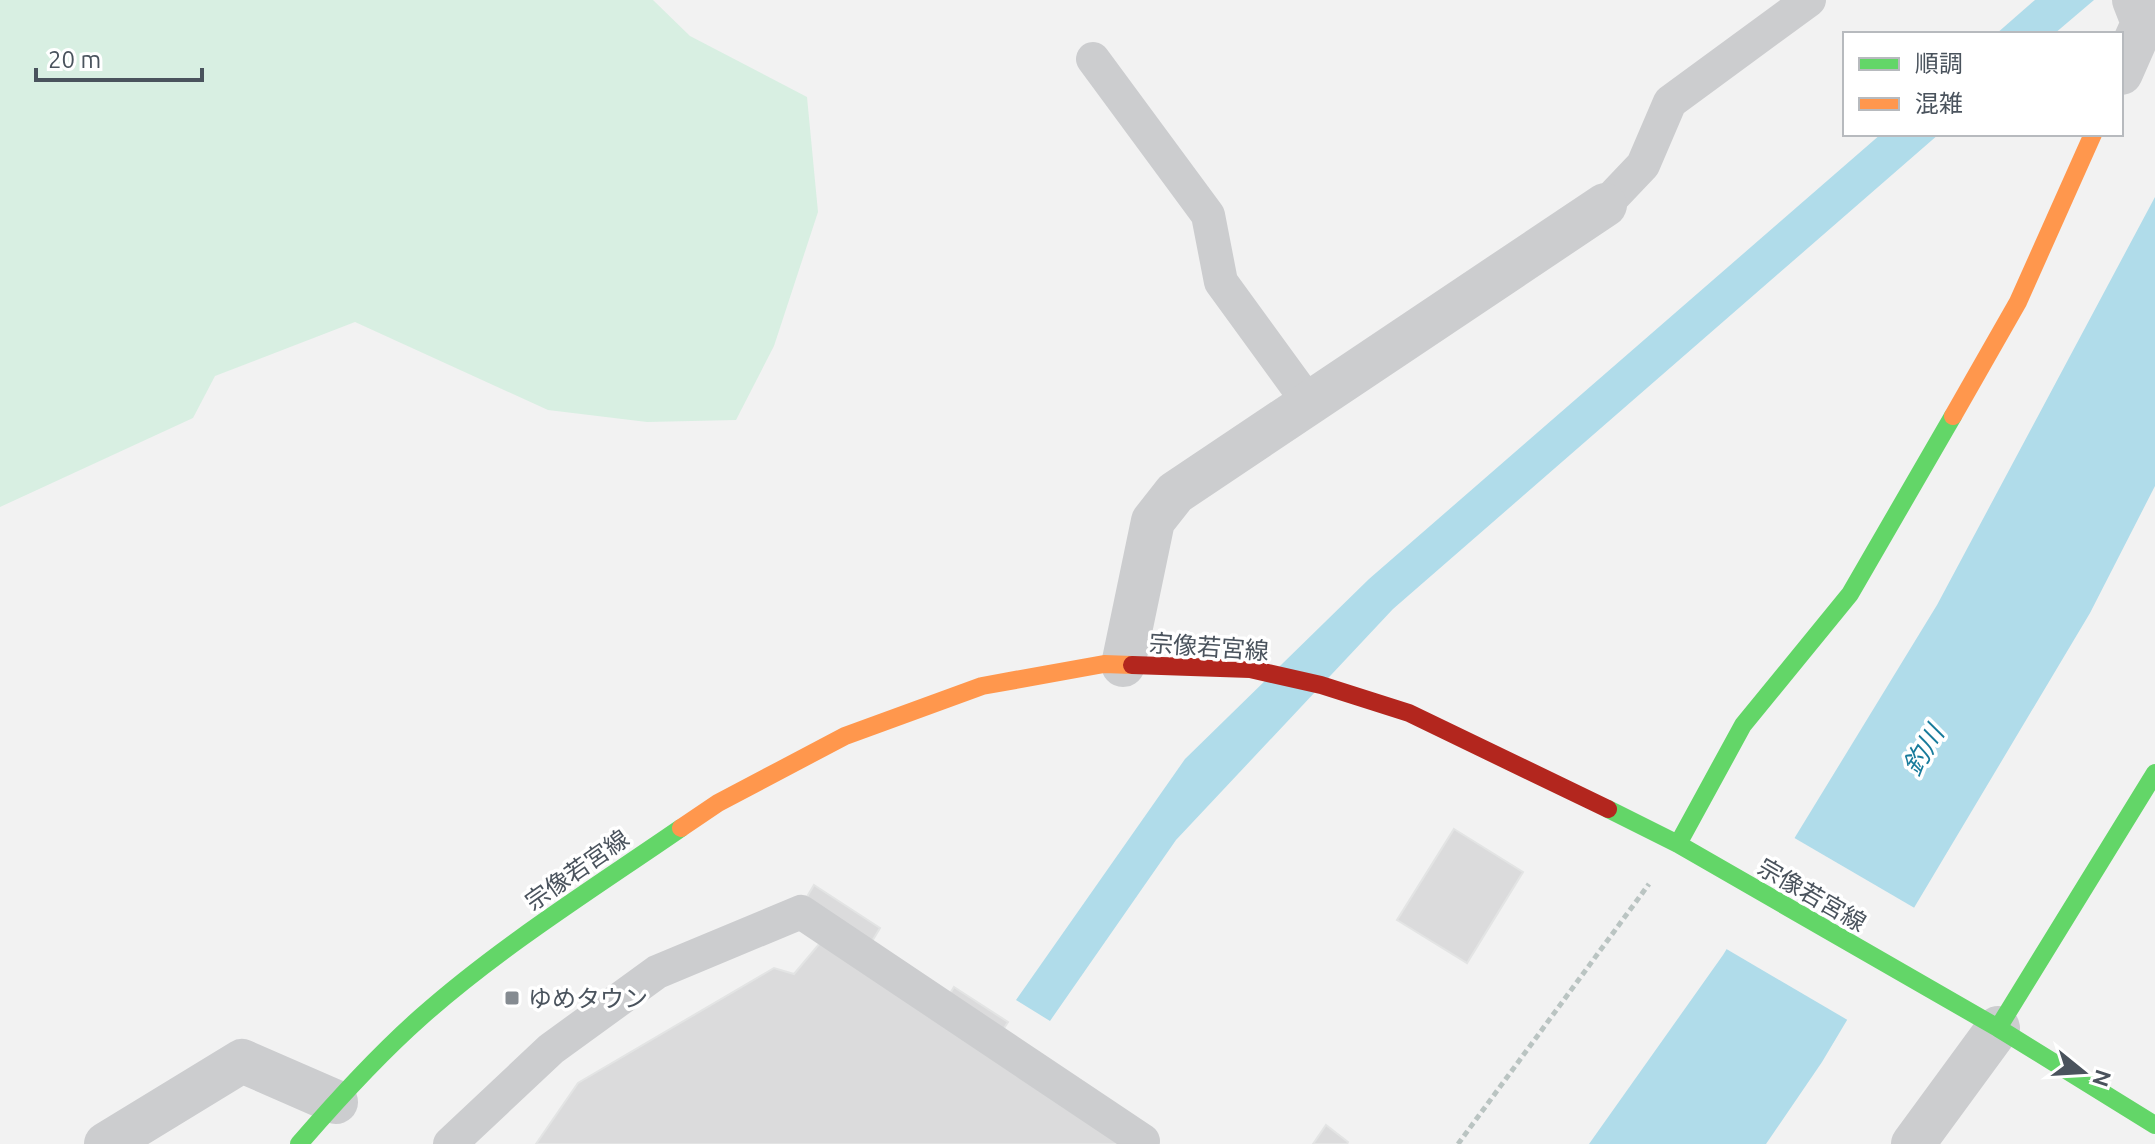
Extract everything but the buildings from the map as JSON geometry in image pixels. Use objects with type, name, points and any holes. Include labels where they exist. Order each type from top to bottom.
[{"type":"main road","points":[[1684,848],[1743,725],[1850,594],[2018,302],[2092,136]]},
{"type":"main road","name":"宗像若宮線","points":[[299,1144],[336,1102],[421,1017],[540,924],[718,803],[845,736],[982,686],[1104,664],[1250,669],[1321,685],[1409,713],[1684,848],[1998,1028],[2155,1125]]},
{"type":"main road","points":[[1998,1028],[2155,773]]},
{"type":"street","points":[[2123,68],[2143,23],[2134,0]]},
{"type":"street","points":[[1123,665],[1153,521],[1175,493],[1605,205]]},
{"type":"street","points":[[1913,1144],[1998,1028]]},
{"type":"street","points":[[106,1144],[242,1061],[336,1102]]},
{"type":"lane","points":[[1605,205],[1643,165],[1670,102],[1809,0]]},
{"type":"lane","points":[[1093,59],[1208,215],[1221,282],[1309,403]]},
{"type":"lane","points":[[450,1144],[551,1049],[657,972],[801,912],[1143,1141]]},
{"type":"path","points":[[1458,1144],[1684,848]]},
{"type":"green space","points":[[0,0],[653,0],[690,36],[807,97],[818,212],[774,346],[736,420],[647,422],[548,410],[355,322],[215,376],[193,418],[0,507]]},
{"type":"water","points":[[2035,0],[2094,0],[2056,32],[1998,32]]},
{"type":"water","points":[[1879,136],[1937,136],[1393,609],[1176,840],[1050,1021],[1016,1000],[1185,759],[1369,579]]},
{"type":"water","name":"釣川","points":[[2155,197],[2155,486],[2090,613],[1822,1062],[1766,1144],[1589,1144],[1723,955],[1937,605]]},
{"type":"pier","points":[[1791,836],[1918,910],[1851,1022],[1723,947]]},
{"type":"traffic: fast","points":[[1678,844],[1743,725],[1850,594],[1953,416]]},
{"type":"traffic: fast","points":[[1998,1028],[2155,773]]},
{"type":"traffic: fast","points":[[1608,809],[1678,844],[1998,1028],[2155,1125]]},
{"type":"traffic: fast","points":[[299,1144],[373,1063],[452,991],[548,918],[681,828]]},
{"type":"traffic: slow","points":[[1953,416],[2018,302],[2092,136]]},
{"type":"traffic: slow","points":[[681,828],[718,803],[845,736],[982,686],[1104,664],[1132,665]]},
{"type":"traffic: jam","points":[[1132,665],[1250,669],[1321,685],[1409,713],[1608,809]]},
{"type":"place","name":"ゆめタウン","points":[[512,998]]}]
